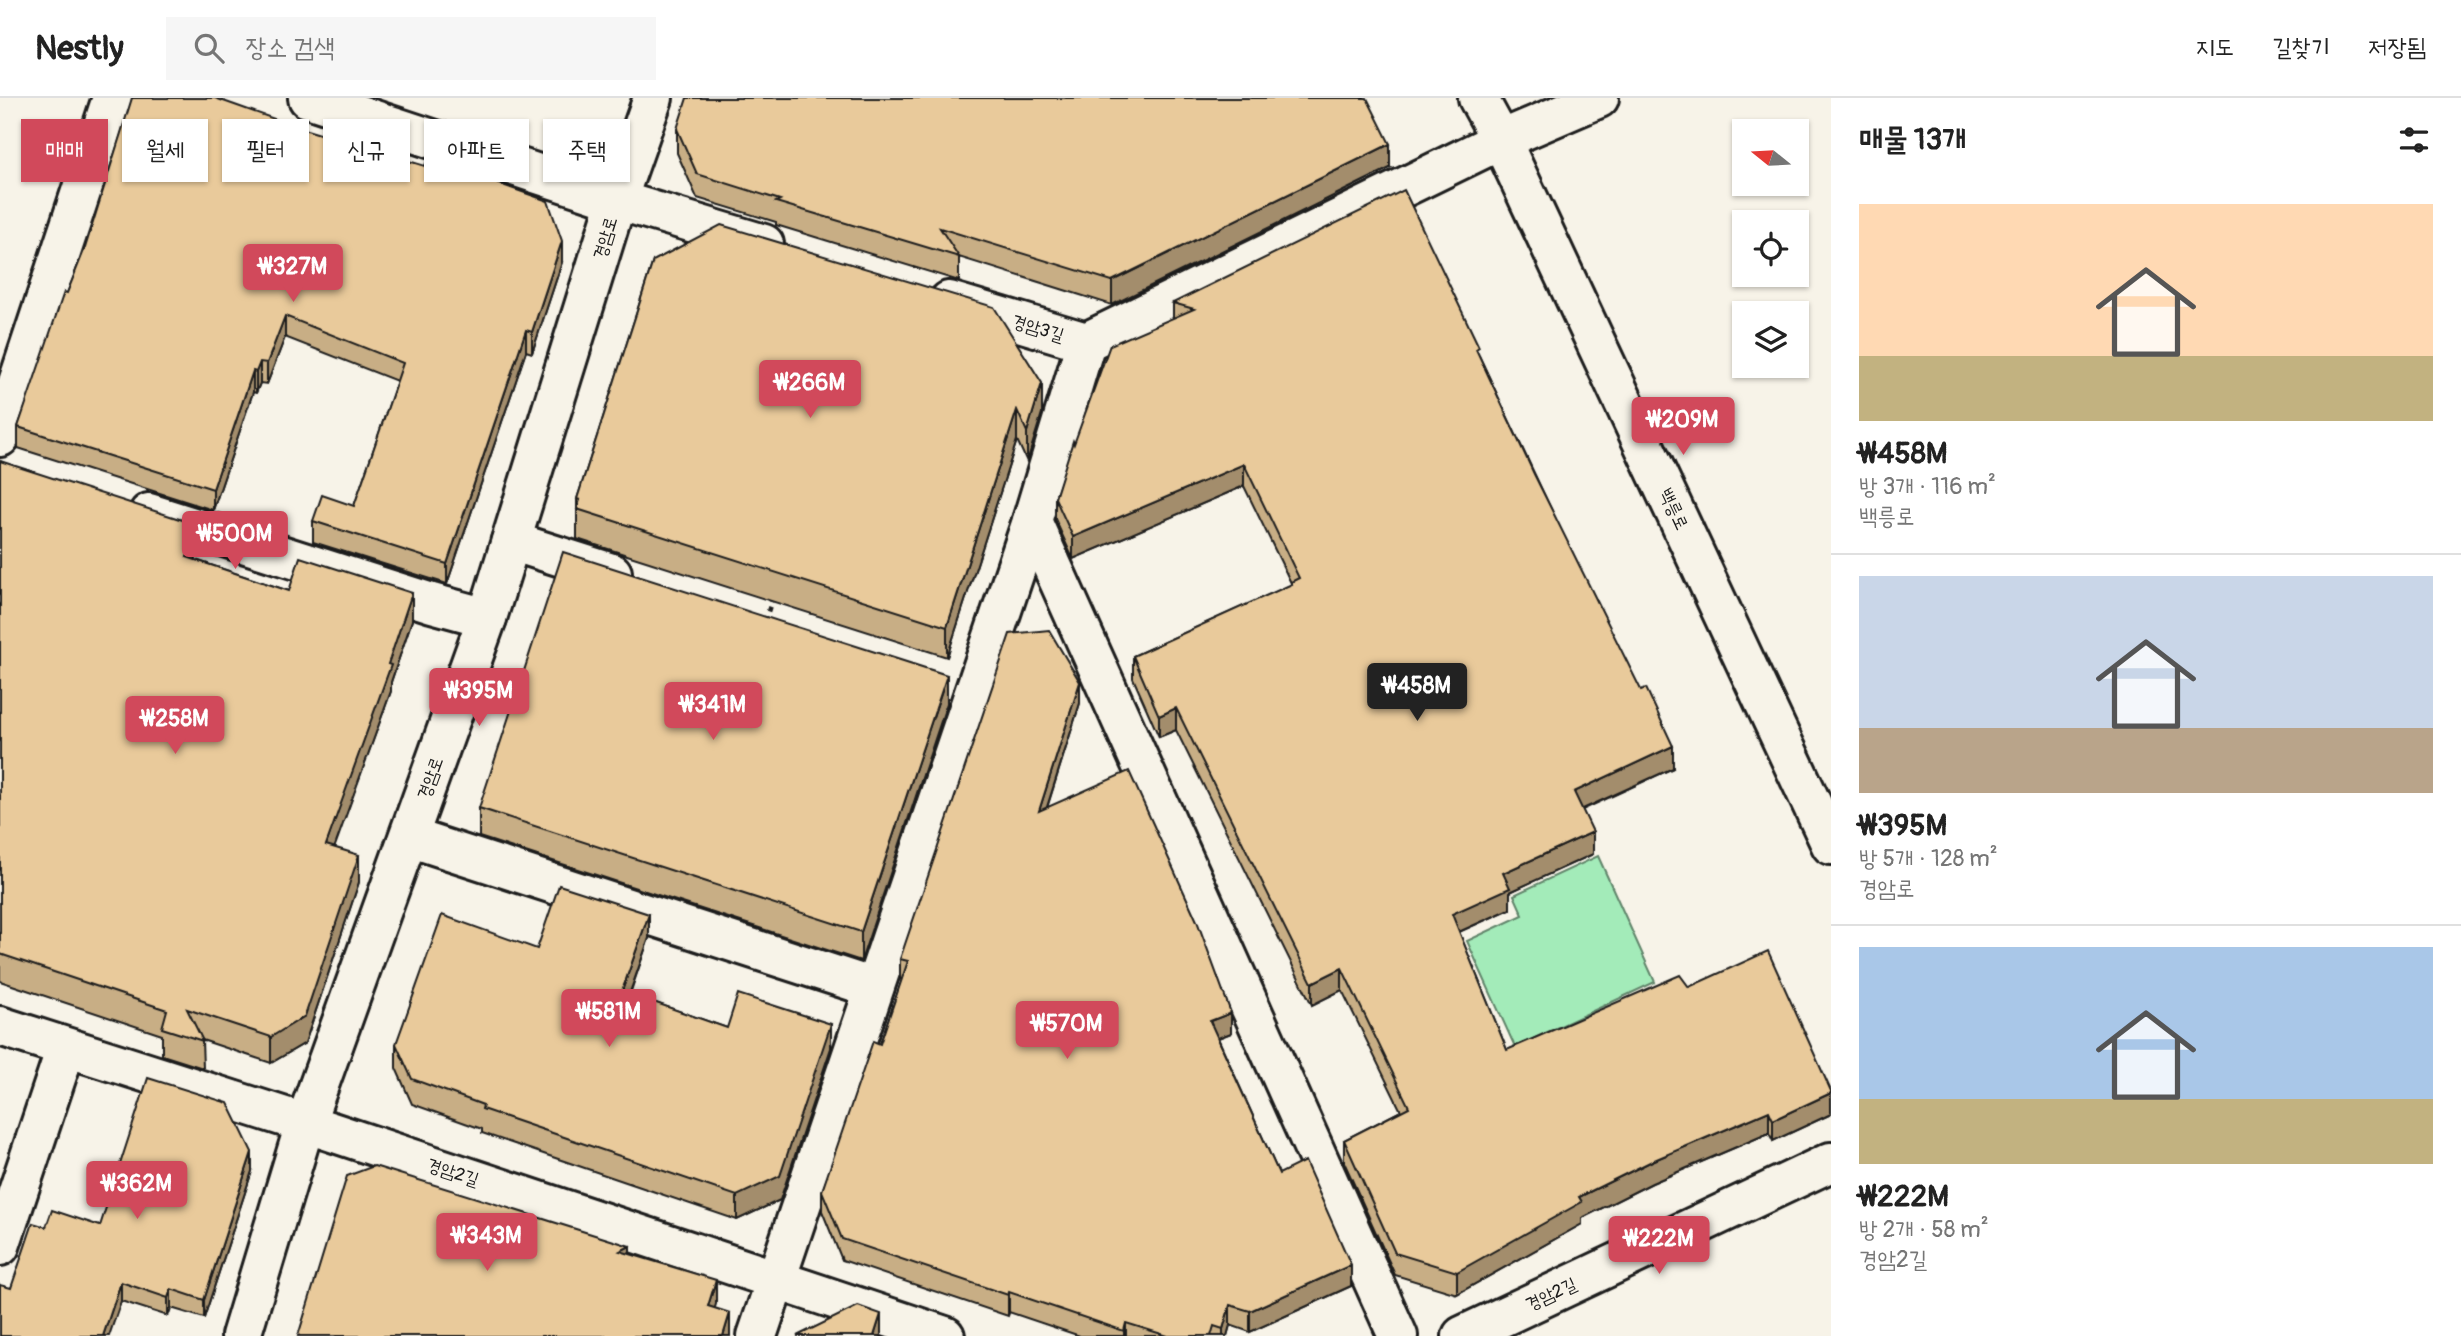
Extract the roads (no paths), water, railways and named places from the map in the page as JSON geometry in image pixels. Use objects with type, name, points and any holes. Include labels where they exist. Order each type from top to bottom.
[{"type":"street","points":[[4,457],[112,98]]},
{"type":"street","points":[[308,98],[617,200],[798,255]]},
{"type":"street","name":"경암로","points":[[241,1336],[305,1124],[487,618],[617,200],[653,98]]},
{"type":"street","name":"백릉로","points":[[1478,98],[1501,140],[1831,845]]},
{"type":"street","name":"경암3길","points":[[915,290],[1086,342],[1501,140],[1599,98]]},
{"type":"street","points":[[757,1336],[874,988],[962,685],[1032,521],[1086,342]]},
{"type":"street","points":[[118,503],[487,618]]},
{"type":"street","points":[[1032,521],[1398,1336]]},
{"type":"street","points":[[511,541],[651,585]]},
{"type":"street","points":[[409,837],[874,988]]},
{"type":"street","name":"경암2길","points":[[0,1026],[945,1336]]},
{"type":"street","points":[[0,1246],[66,1048]]},
{"type":"street","name":"경암2길","points":[[1462,1336],[1831,1162]]}]
